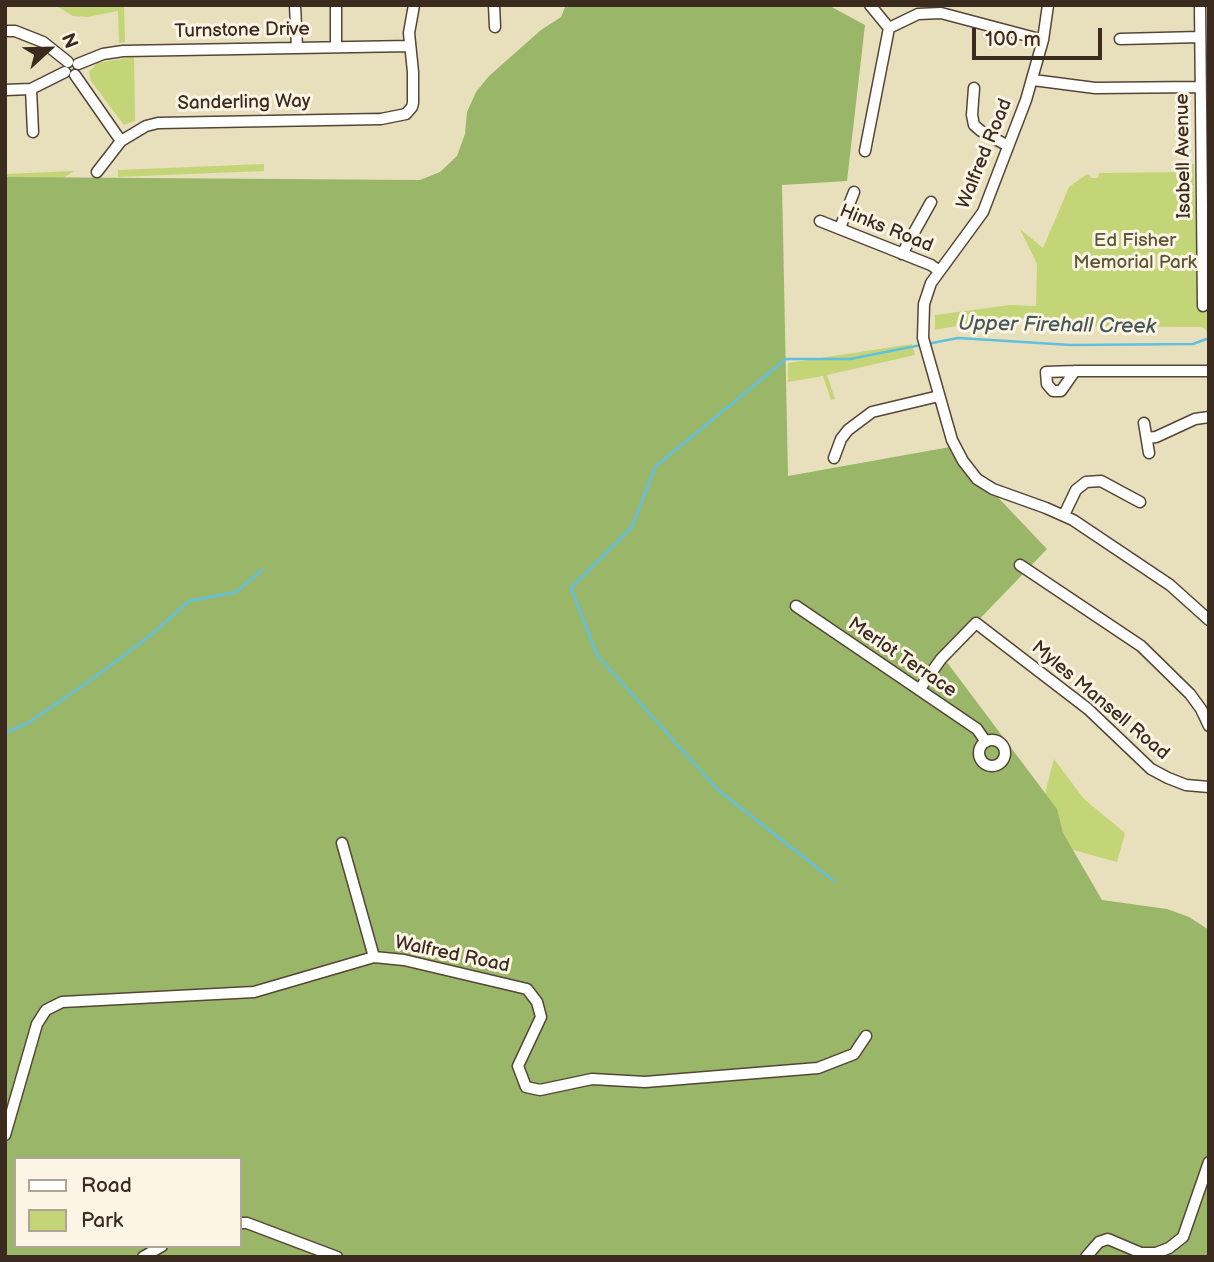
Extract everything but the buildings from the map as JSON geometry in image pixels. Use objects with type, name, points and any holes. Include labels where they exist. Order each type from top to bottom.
[{"type":"street","points":[[295,5],[296,48]]},
{"type":"street","points":[[336,5],[336,47]]},
{"type":"street","points":[[410,46],[414,5]]},
{"type":"street","points":[[494,5],[495,27]]},
{"type":"street","points":[[870,5],[889,28]]},
{"type":"street","name":"Walfred Road","points":[[1048,5],[1033,80],[983,212],[938,271],[928,292],[922,324],[923,338],[952,440],[963,461],[978,479],[993,489],[1063,515],[1170,585],[1209,620]]},
{"type":"street","name":"Isabell Avenue","points":[[1200,5],[1205,26],[1200,37],[1206,210],[1203,306]]},
{"type":"street","points":[[889,28],[918,14],[941,13],[1043,40]]},
{"type":"street","points":[[865,151],[889,28]]},
{"type":"street","points":[[5,31],[28,35],[43,42],[72,68],[121,141]]},
{"type":"street","points":[[1120,39],[1200,37]]},
{"type":"street","name":"Turnstone Drive","points":[[5,90],[31,89],[103,54],[123,51],[410,46]]},
{"type":"street","name":"Sanderling Way","points":[[97,172],[121,141],[146,126],[175,121],[381,119],[401,116],[409,111],[413,103],[410,46]]},
{"type":"street","points":[[1033,80],[1095,88],[1203,88]]},
{"type":"street","points":[[974,88],[974,124],[1008,146]]},
{"type":"street","points":[[31,89],[33,132]]},
{"type":"street","points":[[840,228],[855,192]]},
{"type":"street","points":[[902,254],[931,202]]},
{"type":"street","name":"Hinks Road","points":[[820,222],[840,228],[938,271]]},
{"type":"street","points":[[1075,372],[1209,371]]},
{"type":"street","points":[[834,457],[841,439],[865,416],[881,409],[939,396]]},
{"type":"street","points":[[1147,438],[1209,416]]},
{"type":"street","points":[[1144,423],[1149,453]]},
{"type":"street","points":[[1063,515],[1076,490],[1086,482],[1101,481],[1140,502]]},
{"type":"street","points":[[1020,565],[1141,646],[1190,694],[1209,726]]},
{"type":"street","name":"Merlot Terrace","points":[[796,606],[977,729],[986,742]]},
{"type":"street","name":"Myles Mansell Road","points":[[919,690],[941,659],[976,623],[1088,709],[1150,769],[1186,785],[1209,788]]},
{"type":"street","points":[[342,843],[374,957]]},
{"type":"street","name":"Walfred Road","points":[[5,1135],[37,1024],[46,1010],[62,1002],[254,992],[374,957],[404,960],[527,989],[537,1002],[541,1017],[518,1066],[526,1087],[540,1090],[592,1079],[645,1082],[818,1068],[854,1054],[866,1036]]},
{"type":"street","points":[[1086,1257],[1099,1242],[1108,1239],[1142,1254],[1169,1248],[1183,1237],[1209,1162]]},
{"type":"street","points":[[242,1223],[337,1257]]},
{"type":"street","points":[[143,1257],[159,1248]]},
{"type":"green space","points":[[55,5],[124,5],[125,42],[119,43],[118,11],[87,17],[73,16]]},
{"type":"green space","points":[[566,5],[828,5],[865,25],[847,181],[782,185],[788,476],[950,447],[1047,549],[943,657],[1057,809],[1063,833],[1102,900],[1167,909],[1189,917],[1209,930],[1209,1257],[5,1257],[5,177],[420,180],[440,172],[457,156],[465,134],[467,112],[476,92],[489,76],[541,30],[561,17]]},
{"type":"green space","points":[[134,57],[135,121],[124,125],[91,81],[89,72],[97,63]]},
{"type":"green space","points":[[264,164],[264,171],[118,177],[118,170]]},
{"type":"green space","name":"Ed Fisher Memorial Park","points":[[1188,164],[1194,164],[1195,206],[1209,222],[1209,334],[1199,327],[1036,326],[1036,318],[992,319],[935,330],[935,315],[1010,305],[1036,306],[1037,264],[1020,229],[1043,248],[1069,187],[1087,174],[1098,178],[1099,173],[1188,172]]},
{"type":"green space","points":[[74,171],[62,179],[5,182],[5,174]]},
{"type":"green space","points":[[912,344],[915,355],[827,375],[835,399],[831,400],[823,376],[788,382],[788,363]]},
{"type":"green space","points":[[1054,759],[1084,799],[1125,833],[1117,862],[1033,839]]},
{"type":"waterway","name":"Upper Firehall Creek","points":[[927,344],[958,338],[1071,345],[1193,344],[1209,338]]},
{"type":"waterway","name":"Upper Firehall Creek","points":[[834,881],[718,790],[597,655],[571,588],[632,527],[655,467],[786,359],[850,359],[921,345]]},
{"type":"waterway","points":[[5,733],[28,723],[95,677],[152,634],[189,601],[236,592],[262,570]]}]
